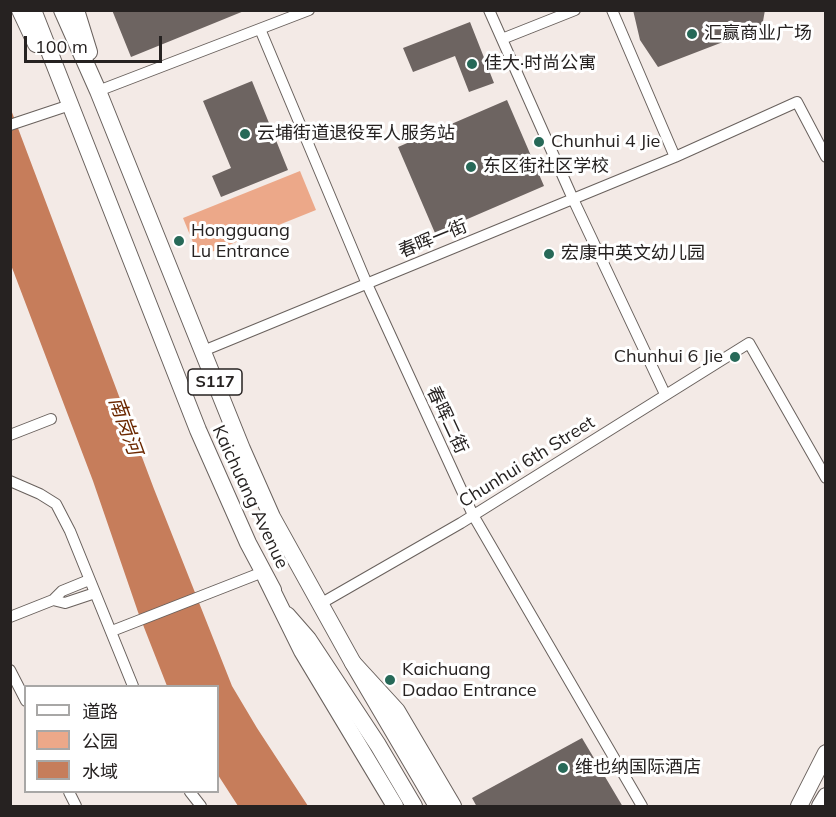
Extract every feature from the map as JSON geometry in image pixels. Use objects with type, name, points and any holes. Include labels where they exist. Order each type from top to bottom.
[{"type":"main road","points":[[20,10],[48,71],[70,105]]},
{"type":"main road","name":"Kaichuang Avenue","points":[[33,10],[198,430],[230,505],[285,614],[308,639],[378,745],[414,807]]},
{"type":"main road","name":"Kaichuang Avenue","points":[[62,10],[98,91],[272,517],[437,807]]},
{"type":"main road","points":[[76,10],[98,91]]},
{"type":"main road","points":[[265,575],[302,651],[395,807]]},
{"type":"main road","points":[[353,663],[397,711],[453,807]]},
{"type":"main road","points":[[799,807],[825,753]]},
{"type":"main road","points":[[786,807],[796,791],[810,784]]},
{"type":"main road","points":[[820,807],[825,796]]},
{"type":"street","points":[[98,91],[309,10]]},
{"type":"street","points":[[489,10],[573,199],[665,394]]},
{"type":"street","points":[[502,39],[575,10]]},
{"type":"street","points":[[612,10],[675,157]]},
{"type":"street","name":"春晖二街","points":[[260,29],[367,284],[473,515],[642,807]]},
{"type":"street","name":"春晖一街","points":[[203,351],[675,157],[796,102],[825,157]]},
{"type":"street","points":[[10,125],[70,105]]},
{"type":"street","name":"Chunhui 6th Street","points":[[320,604],[473,515],[748,343],[825,478]]},
{"type":"street","points":[[10,435],[51,419]]},
{"type":"street","points":[[10,481],[56,504],[70,531],[132,685]]},
{"type":"street","points":[[111,631],[265,575]]},
{"type":"street","points":[[10,617],[53,600],[63,591],[90,580]]},
{"type":"street","points":[[53,600],[65,603],[94,593]]},
{"type":"street","points":[[10,670],[24,697]]},
{"type":"street","points":[[69,793],[76,807]]},
{"type":"street","points":[[191,793],[201,807]]},
{"type":"green space","points":[[300,171],[316,210],[199,257],[183,218]]},
{"type":"water","name":"南岗河","points":[[10,107],[154,489],[232,686],[308,806],[238,806],[219,777],[219,685],[167,685],[138,612],[93,481],[11,265]]},
{"type":"building","points":[[112,10],[244,10],[244,11],[131,57]]},
{"type":"building","name":"汇赢商业广场","points":[[633,10],[765,10],[762,27],[658,67],[640,40]]},
{"type":"building","name":"佳大·时尚公寓","points":[[470,22],[494,83],[469,92],[455,56],[413,72],[403,48]]},
{"type":"building","name":"云埔街道退役军人服务站","points":[[252,81],[288,170],[221,197],[212,176],[231,168],[203,101]]},
{"type":"building","name":"东区街社区学校","points":[[507,100],[544,186],[435,233],[398,147]]},
{"type":"building","name":"维也纳国际酒店","points":[[582,738],[623,807],[477,807],[472,798]]},
{"type":"place","name":"汇赢商业广场","points":[[692,34]]},
{"type":"place","name":"佳大·时尚公寓","points":[[472,64]]},
{"type":"place","name":"云埔街道退役军人服务站","points":[[245,134]]},
{"type":"place","name":"Chunhui 4 Jie","points":[[539,142]]},
{"type":"place","name":"东区街社区学校","points":[[471,167]]},
{"type":"place","name":"Hongguang Lu Entrance","points":[[179,241]]},
{"type":"place","name":"宏康中英文幼儿园","points":[[549,254]]},
{"type":"place","name":"Chunhui 6 Jie","points":[[735,357]]},
{"type":"place","name":"Kaichuang Dadao Entrance","points":[[390,680]]},
{"type":"place","name":"维也纳国际酒店","points":[[563,768]]}]
